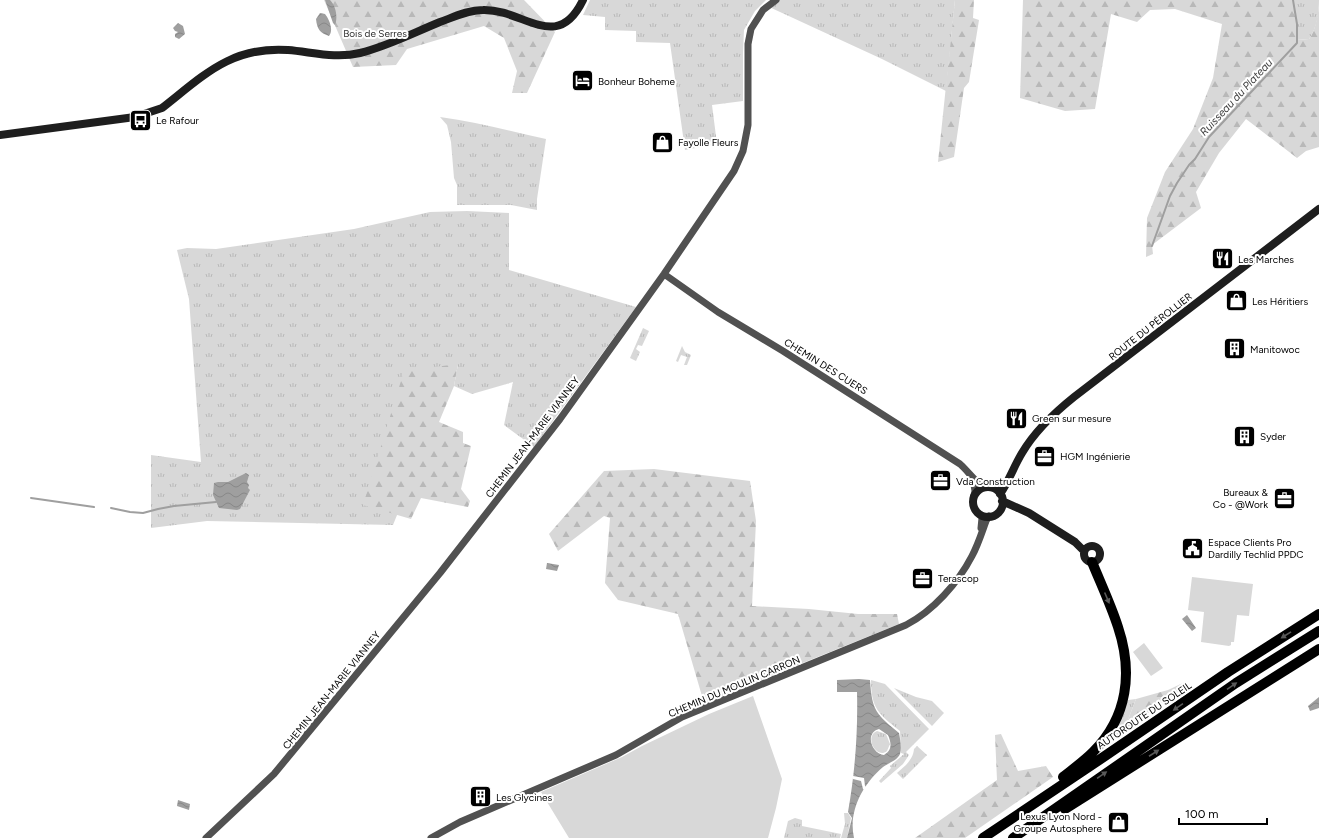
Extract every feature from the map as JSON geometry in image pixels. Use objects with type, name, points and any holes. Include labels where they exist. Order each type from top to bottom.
[{"type":"highway","points":[[984,837],[1007,818],[1084,761],[1101,744],[1111,730],[1118,716],[1126,686],[1126,666],[1122,642],[1113,612],[1092,562]]},
{"type":"highway","name":"AUTOROUTE DU SOLEIL","points":[[984,837],[1228,672],[1319,614]]},
{"type":"highway","points":[[1013,838],[1236,683],[1319,631]]},
{"type":"highway","points":[[1013,838],[1092,792],[1319,649]]},
{"type":"main road","points":[[0,135],[135,117],[153,112],[162,108],[211,69],[233,58],[254,52],[273,49],[340,55],[359,53],[460,14],[482,10],[499,11],[536,24],[553,27],[561,25],[574,17],[583,0]]},
{"type":"main road","name":"ROUTE DU PÉROLLIER","points":[[1000,498],[1010,475],[1031,440],[1049,419],[1067,402],[1319,209]]},
{"type":"main road","points":[[1000,498],[996,514],[985,516],[974,508],[974,496],[977,492],[984,488],[992,488],[1000,498],[1086,549]]},
{"type":"main road","points":[[1095,546],[1101,551],[1099,559],[1092,562],[1085,559],[1086,549],[1095,546]]},
{"type":"street","name":"CHEMIN JEAN-MARIE VIANNEY","points":[[206,838],[274,774],[440,573],[560,419],[664,274],[740,161],[748,125],[748,38],[756,20],[767,6],[776,0]]},
{"type":"street","name":"CHEMIN DES CUERS","points":[[664,274],[718,312],[782,350],[960,464],[968,471],[973,479],[984,488]]},
{"type":"street","points":[[973,479],[975,491],[974,496]]},
{"type":"street","name":"CHEMIN DU MOULIN CARRON","points":[[431,838],[460,822],[616,755],[682,717],[917,620],[958,580],[973,555],[980,536],[982,518],[985,516]]},
{"type":"green space","name":"Bois de Serres","points":[[324,0],[524,0],[555,32],[527,93],[512,93],[517,71],[504,38],[484,26],[407,49],[396,65],[353,67]]},
{"type":"green space","points":[[590,0],[766,0],[755,11],[744,30],[743,101],[712,105],[717,144],[685,150],[670,43],[636,42],[636,31],[605,30],[605,17],[583,15]]},
{"type":"green space","points":[[777,0],[955,0],[946,91],[882,59],[767,6]]},
{"type":"green space","points":[[955,0],[974,0],[973,18],[979,20],[969,82],[964,88],[954,157],[938,162]]},
{"type":"green space","points":[[1023,0],[1293,0],[1297,24],[1297,40],[1309,39],[1315,27],[1319,7],[1319,147],[1306,151],[1297,158],[1246,119],[1219,153],[1196,192],[1201,208],[1152,245],[1153,254],[1146,257],[1147,218],[1165,172],[1193,129],[1213,78],[1222,24],[1175,9],[1150,10],[1137,22],[1111,14],[1095,109],[1065,111],[1020,98]]},
{"type":"green space","points":[[1293,0],[1319,0],[1317,20],[1309,39],[1297,40],[1297,24]]},
{"type":"green space","points":[[440,117],[480,124],[546,139],[537,199],[537,210],[511,205],[457,205],[457,185],[454,178],[451,142],[447,125]]},
{"type":"green space","points":[[467,211],[509,213],[509,270],[636,307],[534,447],[504,425],[513,382],[472,394],[454,386],[458,364],[393,525],[207,521],[151,528],[151,455],[201,462],[189,299],[177,250],[187,248],[216,249],[354,229],[430,212]]},
{"type":"green space","points":[[643,328],[649,331],[642,346],[638,345],[636,349],[640,352],[636,361],[630,358]]},
{"type":"green space","points":[[682,346],[685,352],[691,355],[687,365],[684,365],[687,357],[681,355],[678,362],[676,361]]},
{"type":"green space","points":[[458,364],[454,386],[439,422],[463,432],[463,443],[471,446],[461,489],[470,501],[468,507],[421,498],[411,519],[363,505],[404,371]]},
{"type":"green space","points":[[654,469],[750,481],[756,521],[752,606],[809,609],[858,614],[897,614],[899,624],[704,703],[678,614],[618,600],[605,583],[610,518],[604,516],[558,551],[549,534],[604,471]]},
{"type":"green space","points":[[1192,577],[1253,584],[1249,616],[1237,615],[1234,642],[1231,642],[1231,645],[1201,642],[1204,612],[1188,610]]},
{"type":"green space","points":[[1144,643],[1163,668],[1151,676],[1133,652]]},
{"type":"green space","points":[[871,680],[885,684],[929,729],[906,752],[909,755],[903,764],[881,783],[879,781],[891,768],[890,766],[904,754],[901,753],[900,731],[882,715],[875,704],[871,690]]},
{"type":"green space","points":[[1185,682],[1187,686],[1124,730],[1136,699],[1168,690]]},
{"type":"green space","points":[[894,688],[916,697],[932,701],[944,713],[932,726]]},
{"type":"green space","points":[[753,696],[782,779],[768,838],[569,838],[541,792],[622,757],[709,714]]},
{"type":"green space","points":[[1136,699],[1124,730],[1107,742],[1114,733],[1128,700]]},
{"type":"green space","points":[[877,731],[886,734],[890,744],[887,751],[883,753],[876,750],[873,746],[873,734]]},
{"type":"green space","points":[[1001,734],[1018,771],[1046,766],[1053,777],[965,838],[915,838],[997,780],[995,735]]},
{"type":"green space","points":[[917,746],[927,755],[903,779],[897,773],[910,760],[914,749]]},
{"type":"green space","points":[[844,813],[848,813],[851,818],[847,838],[841,838],[845,824]]},
{"type":"green space","points":[[795,818],[802,820],[802,826],[841,834],[840,838],[784,838],[788,821]]},
{"type":"water","points":[[325,0],[330,0],[335,8],[335,25],[333,23]]},
{"type":"water","points":[[320,13],[325,14],[329,22],[331,31],[329,36],[321,32],[317,25],[316,19]]},
{"type":"water","points":[[178,23],[183,26],[185,34],[179,39],[175,37],[175,34],[178,32],[173,28]]},
{"type":"water","points":[[246,473],[249,475],[247,482],[250,490],[240,509],[219,508],[213,495],[214,483],[228,482]]},
{"type":"water","points":[[547,563],[559,565],[557,571],[546,569]]},
{"type":"water","points":[[1187,615],[1196,628],[1192,631],[1182,619]]},
{"type":"water","points":[[837,680],[870,680],[874,705],[880,716],[899,733],[901,744],[901,752],[899,756],[883,767],[869,781],[863,790],[855,808],[853,818],[854,838],[847,838],[852,818],[848,812],[856,752],[857,692],[837,692]],"holes":[[[879,729],[888,735],[890,743],[889,751],[884,755],[880,754],[871,743],[872,735],[874,731]]]},
{"type":"water","points":[[1319,697],[1319,708],[1310,711],[1308,706]]},
{"type":"water","points":[[178,800],[190,804],[189,810],[177,806]]},
{"type":"pier","points":[[853,776],[864,778],[865,786],[867,788],[866,791],[863,789],[861,781],[853,779]]},
{"type":"waterway","name":"Ruisseau du Plateau","points":[[1152,246],[1170,196],[1189,165],[1195,159],[1209,137],[1297,43],[1297,24],[1293,0]]},
{"type":"waterway","points":[[31,498],[94,507]]},
{"type":"waterway","points":[[111,508],[143,513],[174,506],[216,502]]},
{"type":"place","name":"Bonheur Boheme","points":[[582,81]]},
{"type":"place","name":"Le Rafour","points":[[140,120]]},
{"type":"place","name":"Fayolle Fleurs","points":[[663,142]]},
{"type":"place","name":"Les Marches","points":[[1223,259]]},
{"type":"place","name":"Les Héritiers","points":[[1237,301]]},
{"type":"place","name":"Manitowoc","points":[[1234,349]]},
{"type":"place","name":"Green sur mesure","points":[[1016,418]]},
{"type":"place","name":"Syder","points":[[1244,436]]},
{"type":"place","name":"HGM Ingénierie","points":[[1044,456]]},
{"type":"place","name":"Vda Construction","points":[[941,481]]},
{"type":"place","name":"Bureaux & Co - @Work","points":[[1284,498]]},
{"type":"place","name":"Espace Clients Pro Dardilly Techlid PPDC","points":[[1192,548]]},
{"type":"place","name":"Terascop","points":[[922,578]]},
{"type":"place","name":"Les Glycines","points":[[481,797]]},
{"type":"place","name":"Lexus Lyon Nord - Groupe Autosphere","points":[[1118,822]]}]
